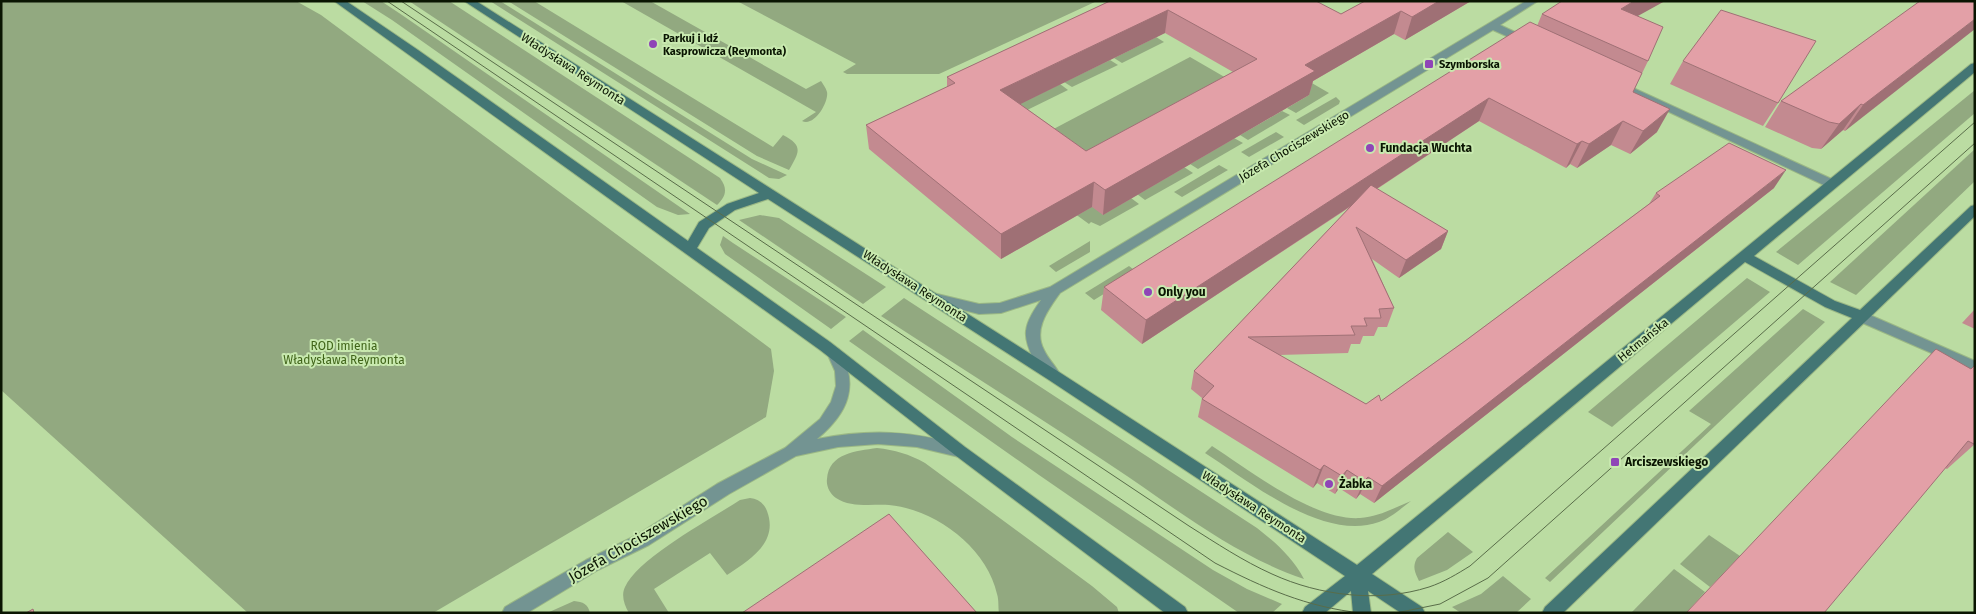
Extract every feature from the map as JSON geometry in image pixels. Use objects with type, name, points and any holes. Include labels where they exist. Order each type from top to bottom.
[{"type":"main road","points":[[339,1],[690,248],[834,353],[960,451],[1180,613]]},
{"type":"main road","name":"Władysława Reymonta","points":[[469,1],[1054,376],[1416,613]]},
{"type":"main road","name":"Hetmańska","points":[[1311,613],[1975,66]]},
{"type":"main road","points":[[690,248],[704,225],[731,207],[769,194]]},
{"type":"main road","points":[[1551,613],[1975,209]]},
{"type":"main road","points":[[1744,256],[1830,304],[1863,317]]},
{"type":"main road","points":[[1358,575],[1362,613]]},
{"type":"street","name":"Józefa Chociszewskiego","points":[[933,298],[979,309],[1001,308],[1056,290],[1533,1]]},
{"type":"street","points":[[1493,26],[1539,47]]},
{"type":"street","points":[[1609,80],[1832,184]]},
{"type":"street","name":"Józefa Chociszewskiego","points":[[1054,376],[1039,358],[1032,344],[1033,327],[1038,315],[1056,290]]},
{"type":"street","points":[[1863,317],[1975,367]]},
{"type":"street","name":"Józefa Chociszewskiego","points":[[511,613],[592,565],[643,540],[723,489],[790,452],[825,423],[838,403],[843,386],[842,371],[834,353]]},
{"type":"street","name":"Józefa Chociszewskiego","points":[[790,452],[833,441],[868,437],[915,439],[960,451]]},
{"type":"green space","name":"ROD imienia Władysława Reymonta","points":[[1,1],[296,1],[321,15],[771,349],[774,371],[766,417],[433,613],[248,613],[1,390]]},
{"type":"green space","points":[[362,1],[381,1],[690,214],[678,215],[657,207],[392,20]]},
{"type":"green space","points":[[409,1],[449,1],[720,178],[725,189],[722,199],[717,205]]},
{"type":"green space","points":[[490,1],[500,1],[752,159],[787,175],[779,179],[769,178]]},
{"type":"green space","points":[[508,1],[534,1],[773,147],[783,135],[790,139],[797,146],[798,150],[789,170],[757,156]]},
{"type":"green space","points":[[621,1],[650,1],[806,89],[821,81],[827,92],[823,107],[812,120],[802,121],[816,112]]},
{"type":"green space","points":[[737,1],[1097,1],[939,74],[847,74],[843,72],[856,64]]},
{"type":"green space","points":[[1156,37],[1164,42],[1122,63],[1114,58]]},
{"type":"green space","points":[[1190,57],[1228,79],[1083,157],[1046,133]]},
{"type":"green space","points":[[1110,60],[1118,65],[1072,87],[1064,82]]},
{"type":"green space","points":[[1272,60],[1329,93],[1296,113],[1287,108],[1309,95]]},
{"type":"green space","points":[[1060,84],[1068,90],[1019,114],[1011,108]]},
{"type":"green space","points":[[1975,90],[1975,113],[1798,265],[1776,252]]},
{"type":"green space","points":[[1336,97],[1340,101],[1339,104],[1304,125],[1296,120]]},
{"type":"green space","points":[[1282,111],[1290,115],[1248,140],[1240,135]]},
{"type":"green space","points":[[1276,132],[1284,137],[1249,157],[1241,152]]},
{"type":"green space","points":[[1234,138],[1243,143],[1198,169],[1190,164]]},
{"type":"green space","points":[[1975,149],[1975,181],[1856,295],[1830,282]]},
{"type":"green space","points":[[1219,165],[1228,170],[1182,197],[1174,192]]},
{"type":"green space","points":[[1184,167],[1193,173],[1145,200],[1137,194]]},
{"type":"green space","points":[[1038,187],[1131,198],[1139,204],[1100,226],[1091,222],[1089,224]]},
{"type":"green space","points":[[760,215],[779,218],[886,287],[863,304],[739,220]]},
{"type":"green space","points":[[723,236],[846,317],[831,329],[725,254],[720,245]]},
{"type":"green space","points":[[1090,241],[1090,252],[1056,272],[1049,266]]},
{"type":"green space","points":[[1129,266],[1138,273],[1094,300],[1085,293]]},
{"type":"green space","points":[[1747,278],[1770,292],[1612,427],[1588,412]]},
{"type":"green space","points":[[904,298],[1257,528],[1283,551],[1304,579],[1278,569],[1228,544],[881,316]]},
{"type":"green space","points":[[1803,309],[1825,322],[1550,582],[1545,578],[1711,424],[1689,411]]},
{"type":"green space","points":[[863,330],[1012,437],[1213,570],[1247,589],[1282,604],[1272,613],[1239,613],[849,341]]},
{"type":"green space","points":[[1212,446],[1283,493],[1323,512],[1342,517],[1360,518],[1386,512],[1411,501],[1391,516],[1379,522],[1357,526],[1335,524],[1311,517],[1265,493],[1205,453]]},
{"type":"green space","points":[[877,448],[902,453],[925,463],[1092,586],[1117,607],[1119,613],[999,613],[998,596],[991,577],[982,561],[956,533],[923,514],[906,508],[889,505],[848,503],[836,498],[830,492],[827,484],[829,470],[838,459],[852,452]]},
{"type":"green space","points":[[750,498],[758,500],[764,506],[770,522],[769,532],[765,541],[752,557],[727,575],[710,553],[654,589],[669,613],[629,613],[623,593],[632,576],[644,564],[694,528],[740,500]]},
{"type":"green space","points":[[1448,532],[1473,552],[1447,570],[1419,581],[1414,567],[1415,561]]},
{"type":"green space","points":[[1709,535],[1740,556],[1710,587],[1680,564]]},
{"type":"green space","points":[[1674,569],[1705,592],[1686,613],[1631,613]]},
{"type":"green space","points":[[1503,576],[1531,599],[1516,613],[1461,613],[1452,607],[1481,594]]},
{"type":"green space","points":[[574,601],[585,604],[590,613],[547,613]]},
{"type":"building","points":[[1110,1],[1316,1],[1341,14],[1365,1],[1439,1],[1412,17],[1401,11],[1305,65],[1315,71],[1105,190],[1094,182],[1001,234],[866,125],[955,83],[947,77]],"holes":[[[1168,10],[1257,59],[1086,151],[1000,90]]]},
{"type":"building","points":[[1562,1],[1634,1],[1621,9],[1663,27],[1648,61],[1542,14]]},
{"type":"building","points":[[1920,1],[1975,1],[1975,19],[1863,105],[1861,104],[1839,124],[1829,122],[1781,101]]},
{"type":"building","points":[[1721,10],[1816,41],[1778,103],[1683,61]]},
{"type":"building","points":[[1530,22],[1642,73],[1633,92],[1670,109],[1643,131],[1623,121],[1589,144],[1582,141],[1577,144],[1489,98],[1146,320],[1104,287]]},
{"type":"building","points":[[1729,143],[1786,170],[1382,486],[1368,477],[1364,481],[1347,470],[1342,476],[1324,465],[1320,470],[1202,399],[1214,386],[1194,371],[1371,185],[1448,231],[1406,260],[1356,227],[1394,308],[1379,309],[1381,318],[1364,318],[1367,326],[1351,326],[1355,335],[1248,337],[1366,404],[1379,395],[1381,401],[1465,341],[1660,196],[1656,193]]},
{"type":"building","points":[[1936,349],[1971,369],[1975,366],[1975,444],[1968,441],[1824,613],[1686,613]]},
{"type":"building","points":[[889,514],[977,613],[742,613]]},
{"type":"building","points":[[33,609],[34,613],[26,613]]},
{"type":"tram line","points":[[387,1],[1215,563],[1251,581],[1286,595],[1322,606],[1361,613]]},
{"type":"tram line","points":[[401,1],[1219,545],[1261,569],[1290,582],[1310,588],[1350,595],[1370,596],[1410,592],[1440,583],[1470,566],[1975,122]]},
{"type":"tram line","points":[[1396,613],[1440,604],[1488,578],[1975,143]]},
{"type":"place","name":"Parkuj i Idź Kasprowicza (Reymonta)","points":[[653,44]]},
{"type":"place","name":"Szymborska","points":[[1429,64]]},
{"type":"place","name":"Fundacja Wuchta","points":[[1370,148]]},
{"type":"place","name":"Only you","points":[[1148,292]]},
{"type":"place","name":"Arciszewskiego","points":[[1615,462]]},
{"type":"place","name":"Żabka","points":[[1329,484]]}]
